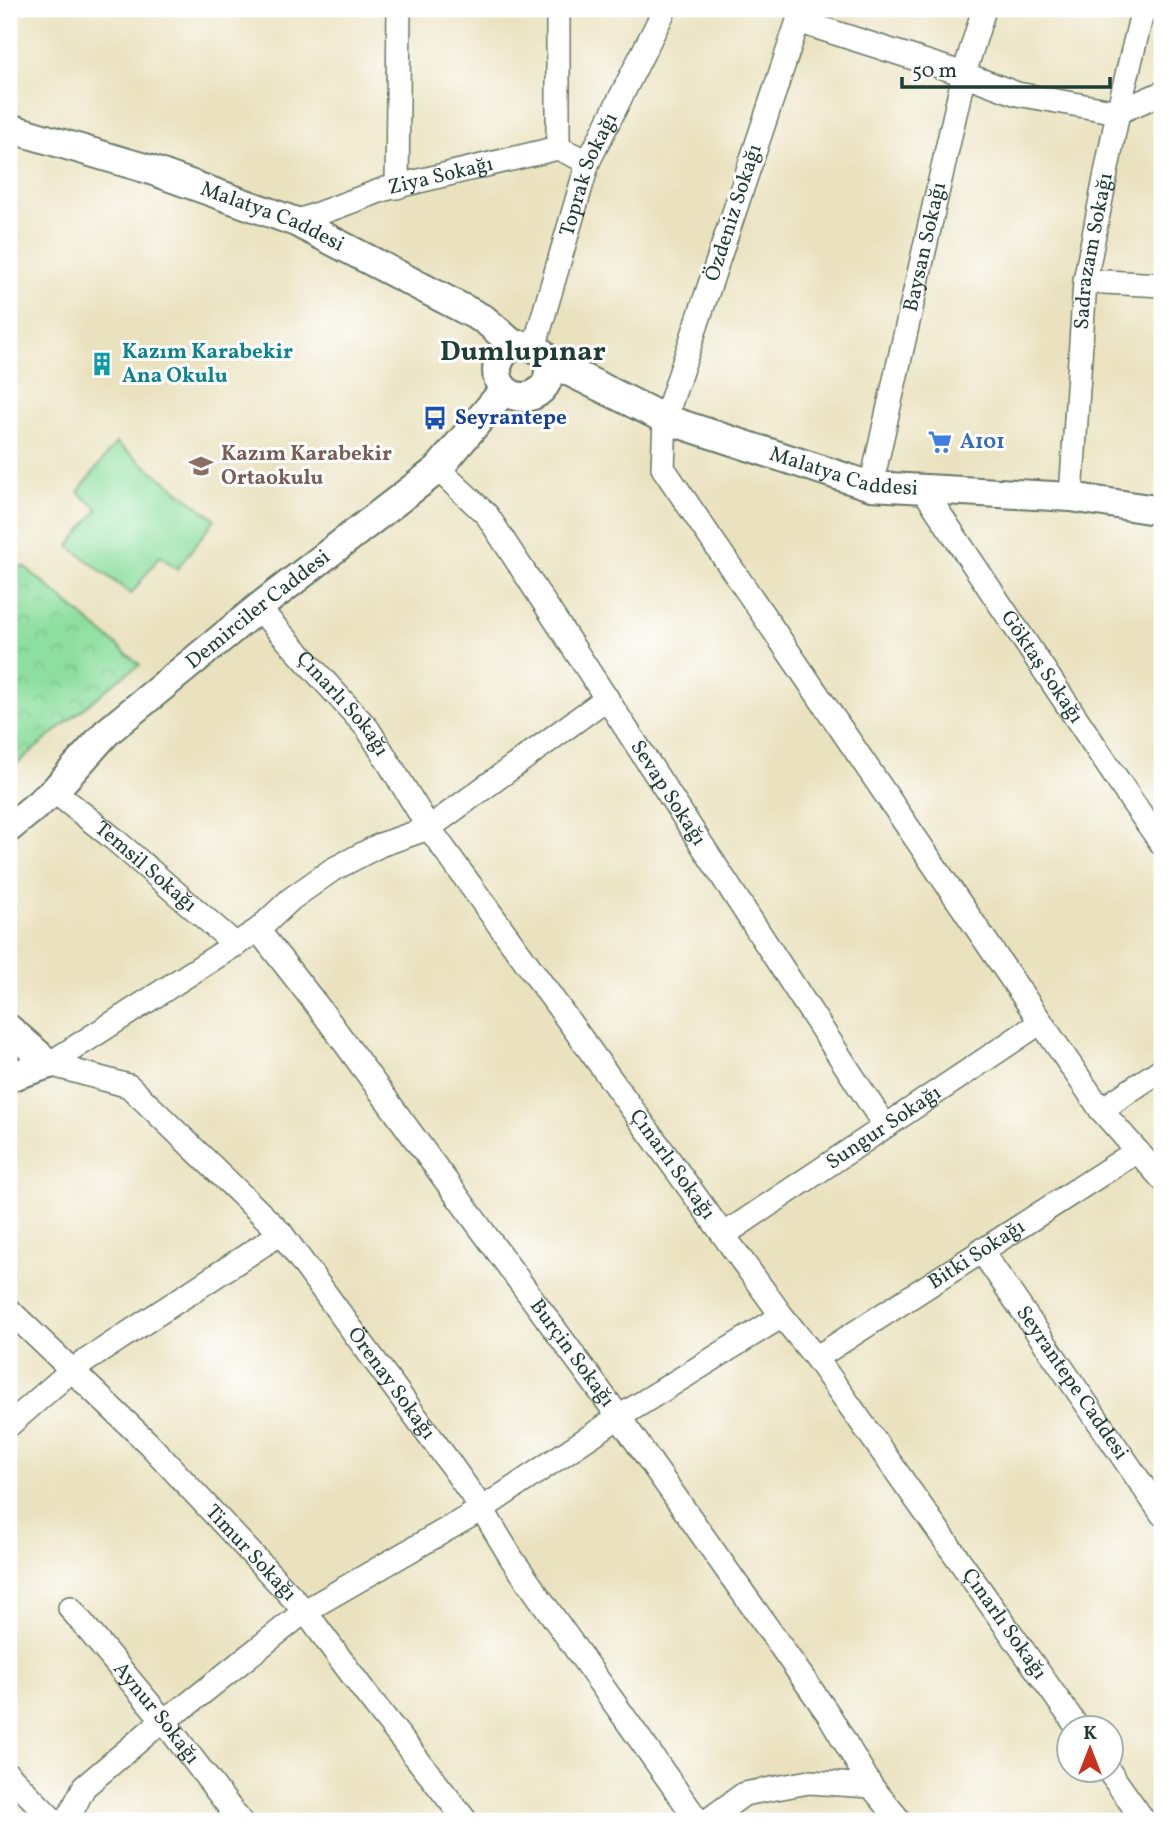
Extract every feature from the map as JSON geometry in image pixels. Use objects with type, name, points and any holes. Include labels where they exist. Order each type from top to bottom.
[{"type":"street","points":[[397,187],[399,9]]},
{"type":"street","points":[[558,9],[558,148],[588,162]]},
{"type":"street","name":"Toprak Sokağı","points":[[531,351],[588,162],[665,9]]},
{"type":"street","name":"Baysan Sokağı","points":[[871,486],[964,74],[984,9]]},
{"type":"street","name":"Sadrazam Sokağı","points":[[1071,497],[1085,281],[1118,112],[1143,9]]},
{"type":"street","points":[[801,15],[1017,94],[1118,112],[1162,93]]},
{"type":"street","name":"Özdeniz Sokağı","points":[[801,15],[665,419],[663,468],[1101,1110],[1162,1179]]},
{"type":"street","name":"Malatya Caddesi","points":[[9,128],[148,169],[296,222],[485,320],[531,351],[665,419],[871,486],[1071,497],[1162,511]]},
{"type":"street","name":"Ziya Sokağı","points":[[296,222],[385,189],[558,148]]},
{"type":"street","points":[[1085,281],[1162,285]]},
{"type":"street","points":[[531,351],[548,375],[545,383],[534,394],[519,397],[505,390],[497,374],[498,365],[501,357],[531,351]]},
{"type":"street","name":"Demirciler Caddesi","points":[[9,828],[54,791],[107,732],[258,608],[438,469],[505,390]]},
{"type":"street","name":"Sevap Sokağı","points":[[438,469],[487,515],[885,1126]]},
{"type":"street","name":"Göktaş Sokağı","points":[[923,489],[1162,844]]},
{"type":"street","name":"Çınarlı Sokağı","points":[[258,608],[368,729],[429,828],[782,1316],[816,1358],[1068,1714]]},
{"type":"street","points":[[9,1077],[49,1064],[236,945],[258,930],[291,899],[332,870],[380,845],[429,828],[607,698]]},
{"type":"street","name":"Temsil Sokağı","points":[[54,791],[114,839],[236,945]]},
{"type":"street","name":"Burçin Sokağı","points":[[258,930],[323,1013],[619,1417],[830,1715],[871,1786],[901,1821]]},
{"type":"street","name":"Sungur Sokağı","points":[[725,1234],[1041,1022]]},
{"type":"street","name":"Örenay Sokağı","points":[[9,1029],[49,1064],[129,1086],[281,1233],[482,1509],[512,1559],[698,1821]]},
{"type":"street","points":[[1101,1110],[1162,1069]]},
{"type":"street","name":"Bitki Sokağı","points":[[816,1358],[1137,1151]]},
{"type":"street","points":[[9,1425],[72,1370],[281,1233]]},
{"type":"street","name":"Seyrantepe Caddesi","points":[[981,1250],[1162,1514]]},
{"type":"street","name":"Timur Sokağı","points":[[9,1310],[149,1444],[305,1611],[466,1821]]},
{"type":"street","points":[[67,1821],[84,1787],[163,1720],[187,1705],[305,1611],[482,1509],[619,1417],[782,1316]]},
{"type":"street","name":"Aynur Sokağı","points":[[70,1608],[163,1720],[240,1821]]},
{"type":"street","points":[[9,1775],[54,1821]]},
{"type":"street","points":[[707,1821],[744,1794],[809,1782],[871,1786]]},
{"type":"street","points":[[1118,1784],[1144,1821]]},
{"type":"green space","points":[[116,443],[215,519],[177,569],[160,556],[131,594],[69,546],[98,509],[78,492]]},
{"type":"green space","points":[[9,565],[25,567],[140,665],[119,679],[9,770]]},
{"type":"place","name":"Kazım Karabekir Ana Okulu","points":[[102,364]]},
{"type":"place","name":"Seyrantepe","points":[[435,418]]},
{"type":"place","name":"A101","points":[[940,442]]},
{"type":"place","name":"Kazım Karabekir Ortaokulu","points":[[201,466]]},
{"type":"district","name":"Dumlupınar","points":[[523,352]]}]
